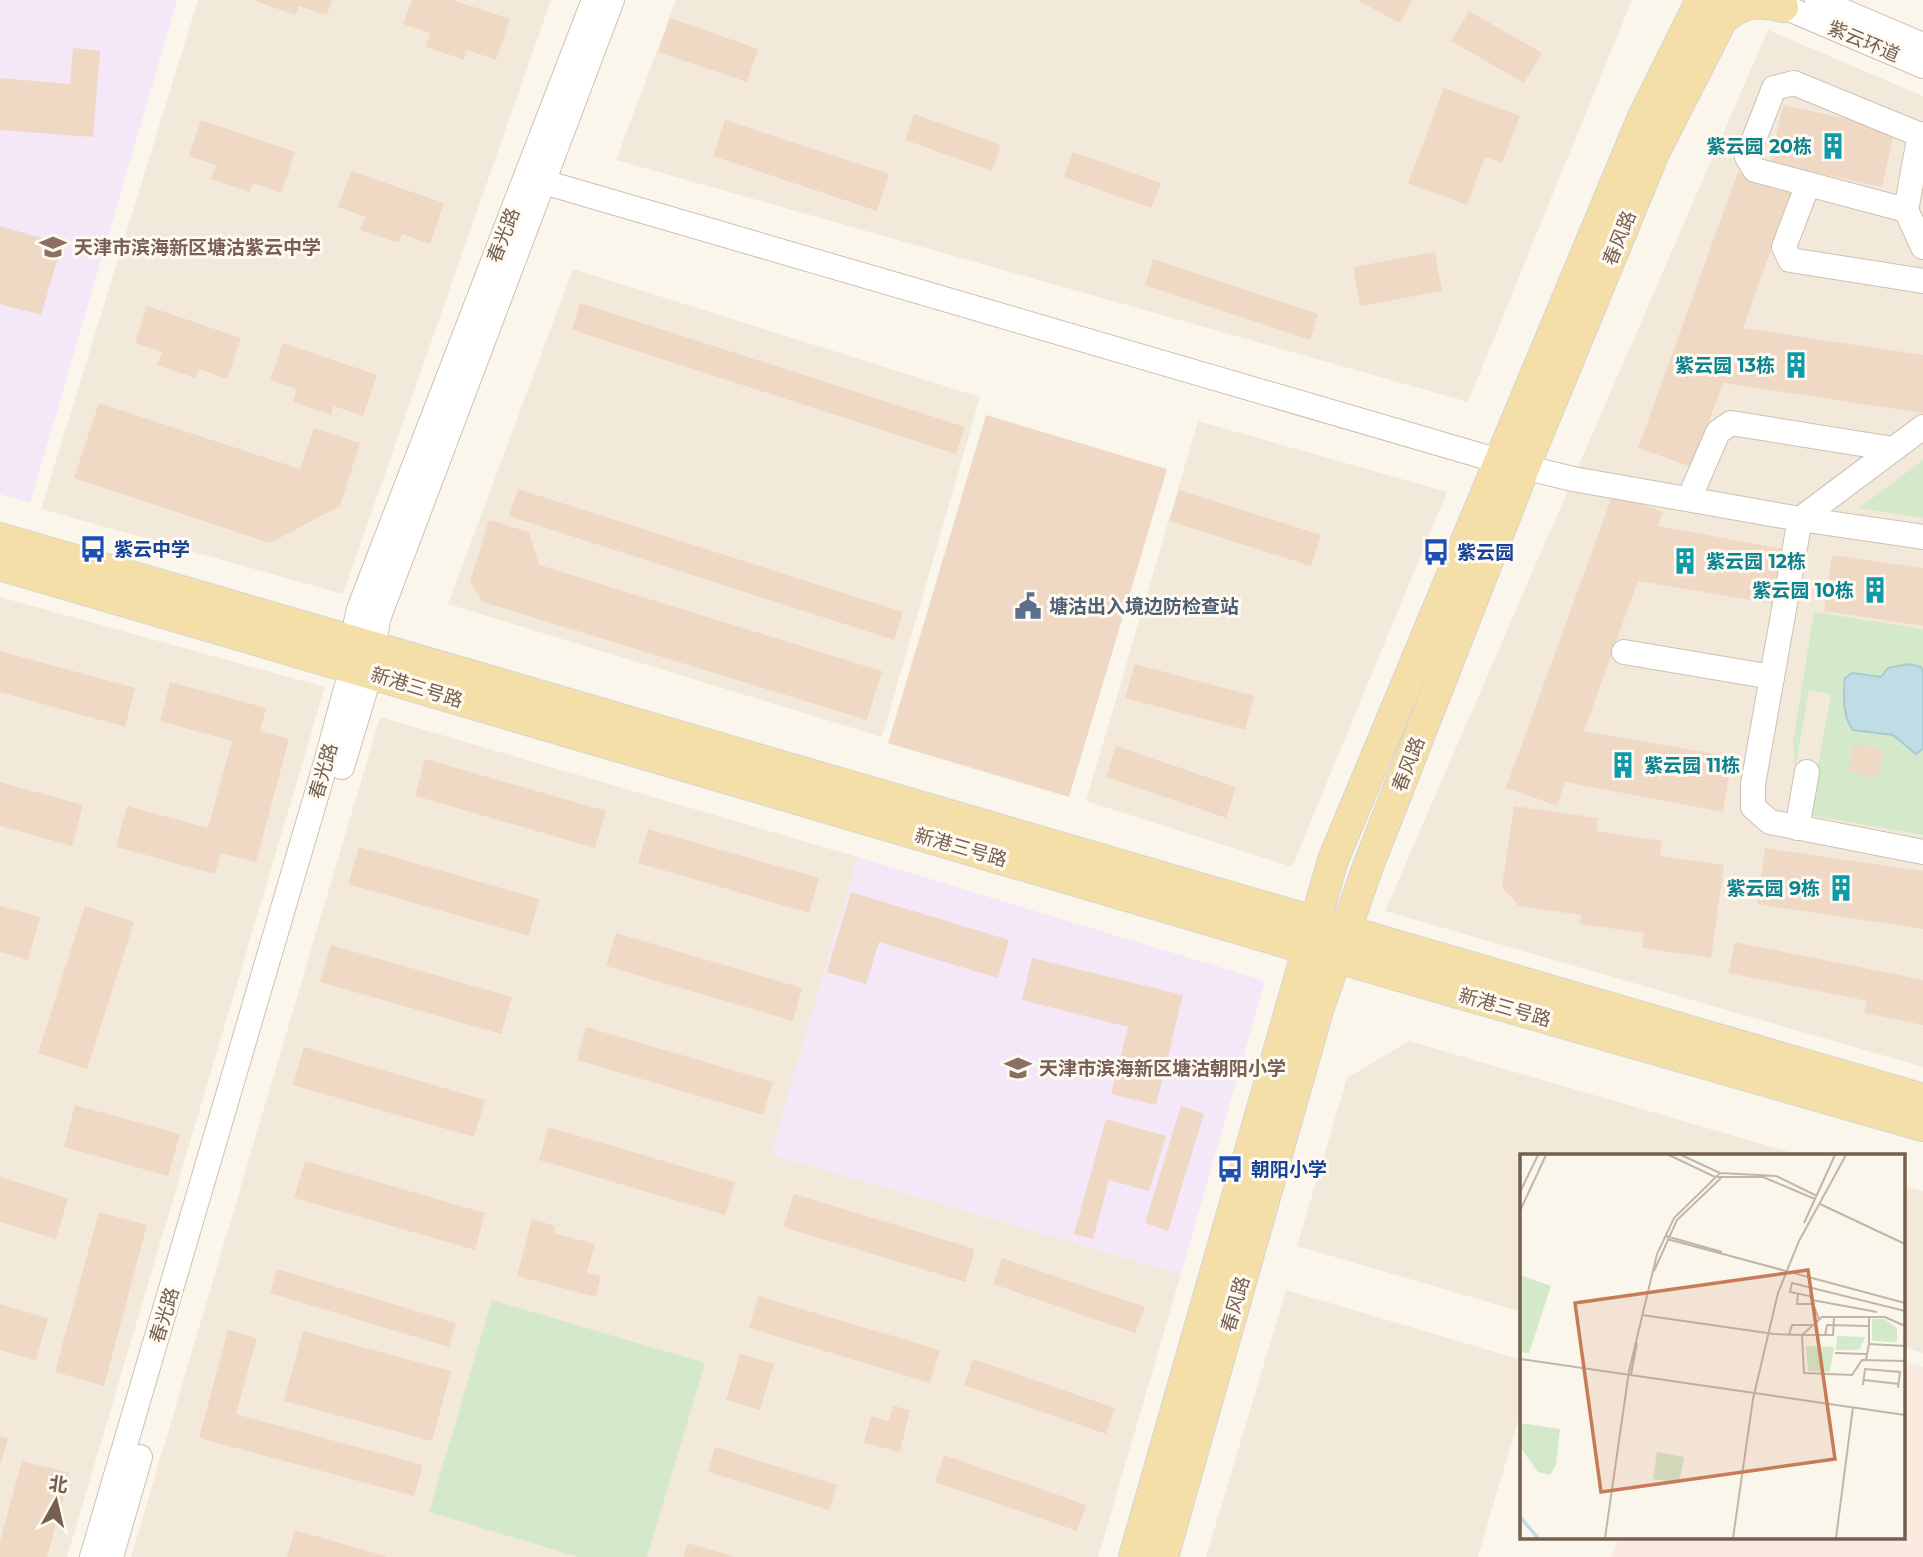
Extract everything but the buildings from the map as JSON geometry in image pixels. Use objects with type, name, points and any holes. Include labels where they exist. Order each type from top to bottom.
[{"type":"main road","points":[[1711,7],[1733,10],[1748,3],[1775,3]]},
{"type":"main road","name":"春风路","points":[[1163,1557],[1325,937],[1333,860],[1654,153],[1711,7]]},
{"type":"main road","name":"春风路","points":[[1325,937],[1367,869],[1512,464]]},
{"type":"main road","name":"新港三号路","points":[[0,538],[362,657],[1325,937],[1923,1126]]},
{"type":"main road","name":"新港三号路","points":[[0,565],[362,657]]},
{"type":"main road","points":[[1241,914],[1303,899],[1316,886],[1333,860]]},
{"type":"main road","points":[[1306,1006],[1348,977],[1370,971],[1394,959]]},
{"type":"main road","name":"新港三号路","points":[[1394,959],[1923,1099]]},
{"type":"main road","name":"春风路","points":[[1134,1557],[1306,1006]]},
{"type":"street","name":"春光路","points":[[92,1557],[310,820],[362,657],[535,180],[594,0]]},
{"type":"street","name":"春光路","points":[[535,180],[612,0]]},
{"type":"street","name":"紫云环道","points":[[1817,0],[1923,45]]},
{"type":"street","name":"紫云环道","points":[[1775,3],[1923,66]]},
{"type":"street","points":[[1906,210],[1755,170],[1747,157],[1774,88],[1794,83],[1922,135],[1906,210],[1923,246]]},
{"type":"street","points":[[535,180],[1512,464],[1573,478],[1800,519],[1923,537]]},
{"type":"street","points":[[1808,184],[1784,247],[1790,260],[1923,281]]},
{"type":"street","points":[[1689,499],[1718,432],[1731,423],[1894,449]]},
{"type":"street","points":[[1923,428],[1800,519],[1753,784],[1754,807],[1770,822],[1923,852]]},
{"type":"street","points":[[1624,652],[1772,677]]},
{"type":"street","name":"春光路","points":[[111,1557],[362,657]]},
{"type":"street","points":[[1797,828],[1807,772]]},
{"type":"shaded area","name":"天津市滨海新区塘沽紫云中学","points":[[0,0],[177,0],[30,503],[0,494]]},
{"type":"shaded area","points":[[198,0],[551,0],[343,594],[41,509]]},
{"type":"shaded area","points":[[676,0],[1632,0],[1468,402],[616,160]]},
{"type":"shaded area","name":"紫云园","points":[[1768,30],[1923,96],[1923,1067],[1385,911]]},
{"type":"shaded area","points":[[573,269],[980,397],[882,737],[448,604]]},
{"type":"shaded area","points":[[1198,421],[1447,492],[1292,867],[1086,801]]},
{"type":"shaded area","points":[[0,597],[325,687],[67,1557],[0,1557]]},
{"type":"shaded area","points":[[380,717],[858,857],[771,1154],[1181,1274],[1098,1557],[131,1557]]},
{"type":"shaded area","name":"天津市滨海新区塘沽朝阳小学","points":[[858,857],[1265,981],[1181,1274],[771,1154]]},
{"type":"shaded area","points":[[1409,1041],[1796,1154],[1520,1154],[1520,1311],[1297,1246],[1347,1078]]},
{"type":"shaded area","points":[[1906,1187],[1923,1191],[1923,1353],[1906,1348]]},
{"type":"shaded area","points":[[1286,1290],[1520,1359],[1520,1414],[1478,1557],[1206,1557]]},
{"type":"shaded area","points":[[1906,1362],[1923,1367],[1923,1557],[1612,1557],[1617,1540],[1906,1540]]},
{"type":"green space","points":[[1923,460],[1923,518],[1859,508]]},
{"type":"green space","points":[[1814,612],[1923,629],[1923,835],[1809,815],[1831,694],[1809,690],[1795,770],[1793,742]]},
{"type":"green space","points":[[492,1300],[705,1363],[647,1557],[578,1557],[429,1512]]},
{"type":"water","points":[[1909,664],[1921,667],[1923,671],[1923,749],[1916,754],[1893,735],[1853,730],[1844,706],[1845,678],[1852,673],[1881,677],[1888,668]]},
{"type":"place","name":"紫云园 20栋","points":[[1833,146]]},
{"type":"place","name":"天津市滨海新区塘沽紫云中学","points":[[53,247]]},
{"type":"place","name":"紫云园 13栋","points":[[1796,365]]},
{"type":"place","name":"紫云中学","points":[[93,549]]},
{"type":"place","name":"紫云园","points":[[1436,552]]},
{"type":"place","name":"紫云园 12栋","points":[[1685,561]]},
{"type":"place","name":"紫云园 10栋","points":[[1875,590]]},
{"type":"place","name":"塘沽出入境边防检查站","points":[[1028,606]]},
{"type":"place","name":"紫云园 11栋","points":[[1623,765]]},
{"type":"place","name":"紫云园 9栋","points":[[1841,888]]},
{"type":"place","name":"天津市滨海新区塘沽朝阳小学","points":[[1018,1068]]},
{"type":"place","name":"朝阳小学","points":[[1230,1169]]}]
